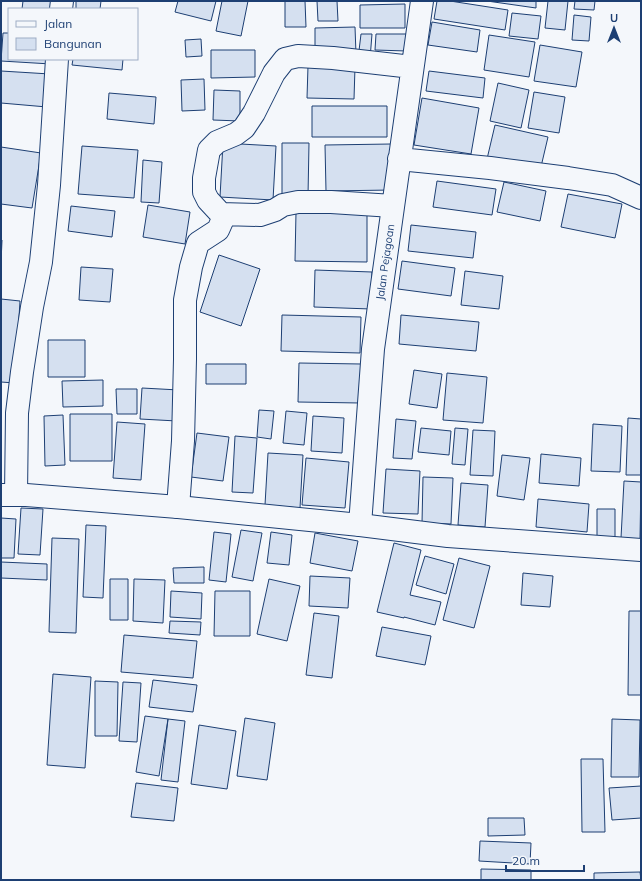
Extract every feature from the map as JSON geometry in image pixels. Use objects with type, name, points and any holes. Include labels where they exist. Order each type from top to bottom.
[{"type":"street","name":"Jalan Pejagoan","points":[[360,525],[373,349],[422,1]]},
{"type":"street","points":[[178,507],[183,441],[185,300],[191,267],[198,243],[218,230],[222,221],[221,214],[208,200],[204,192],[204,178],[209,150],[217,142],[236,134],[244,128],[254,113],[274,73],[285,59],[298,56],[333,58],[412,67]]},
{"type":"street","points":[[56,60],[49,185],[41,262],[32,307],[22,372],[8,495],[26,495],[178,507],[360,525],[448,536],[641,550]]},
{"type":"street","points":[[399,158],[490,168],[612,185],[641,198]]},
{"type":"street","points":[[221,214],[260,214],[275,210],[283,205],[298,202],[331,202],[393,206]]},
{"type":"building","points":[[23,1],[54,1],[53,8],[22,8]]},
{"type":"building","points":[[76,1],[101,1],[100,8],[76,8]]},
{"type":"building","points":[[178,1],[216,1],[211,21],[175,12]]},
{"type":"building","points":[[222,1],[248,1],[241,36],[216,31]]},
{"type":"building","points":[[285,1],[305,1],[306,27],[285,27]]},
{"type":"building","points":[[317,1],[337,1],[338,21],[318,21]]},
{"type":"building","points":[[437,1],[450,1],[508,10],[505,30],[434,19]]},
{"type":"building","points":[[487,1],[536,1],[536,8]]},
{"type":"building","points":[[548,1],[568,1],[565,30],[545,28]]},
{"type":"building","points":[[575,1],[595,1],[594,10],[574,9]]},
{"type":"building","points":[[405,4],[405,28],[360,28],[360,5]]},
{"type":"building","points":[[512,13],[541,16],[538,39],[509,36]]},
{"type":"building","points":[[574,15],[591,17],[589,41],[572,40]]},
{"type":"building","points":[[432,22],[480,30],[477,52],[428,45]]},
{"type":"building","points":[[355,27],[356,54],[315,55],[315,28]]},
{"type":"building","points":[[3,33],[8,33],[8,60],[51,60],[51,64],[1,61]]},
{"type":"building","points":[[361,34],[372,34],[370,59],[358,59]]},
{"type":"building","points":[[376,34],[407,34],[407,51],[375,50]]},
{"type":"building","points":[[489,35],[535,42],[529,77],[484,70]]},
{"type":"building","points":[[201,39],[202,56],[186,57],[185,40]]},
{"type":"building","points":[[540,45],[582,52],[576,87],[534,81]]},
{"type":"building","points":[[211,50],[255,50],[255,77],[211,78]]},
{"type":"building","points":[[73,60],[123,60],[122,70],[72,65]]},
{"type":"building","points":[[308,66],[355,67],[354,99],[307,98]]},
{"type":"building","points":[[1,71],[50,74],[47,107],[1,103]]},
{"type":"building","points":[[429,71],[485,78],[483,98],[426,91]]},
{"type":"building","points":[[204,79],[205,110],[182,111],[181,80]]},
{"type":"building","points":[[498,83],[529,90],[521,128],[490,121]]},
{"type":"building","points":[[214,90],[240,91],[240,121],[213,120]]},
{"type":"building","points":[[534,92],[565,97],[559,133],[528,128]]},
{"type":"building","points":[[109,93],[156,97],[154,124],[107,119]]},
{"type":"building","points":[[422,98],[479,108],[471,154],[414,145]]},
{"type":"building","points":[[312,106],[387,106],[387,137],[312,137]]},
{"type":"building","points":[[495,125],[548,137],[540,171],[487,159]]},
{"type":"building","points":[[223,143],[276,146],[273,200],[220,197]]},
{"type":"building","points":[[282,143],[309,143],[308,196],[282,196]]},
{"type":"building","points":[[391,144],[392,190],[326,191],[325,145]]},
{"type":"building","points":[[82,146],[138,150],[134,198],[78,194]]},
{"type":"building","points":[[1,147],[41,153],[32,208],[1,204]]},
{"type":"building","points":[[143,160],[162,162],[159,203],[141,202]]},
{"type":"building","points":[[437,181],[496,189],[492,215],[433,207]]},
{"type":"building","points":[[504,182],[546,191],[540,221],[497,212]]},
{"type":"building","points":[[568,194],[622,204],[615,238],[561,227]]},
{"type":"building","points":[[148,205],[190,212],[185,244],[143,237]]},
{"type":"building","points":[[71,206],[115,211],[112,237],[68,231]]},
{"type":"building","points":[[296,212],[367,213],[367,262],[295,261]]},
{"type":"building","points":[[411,225],[476,232],[473,258],[408,251]]},
{"type":"building","points":[[1,239],[2,240],[1,263]]},
{"type":"building","points":[[219,255],[260,269],[241,326],[200,312]]},
{"type":"building","points":[[402,261],[455,268],[451,296],[398,289]]},
{"type":"building","points":[[81,267],[113,269],[110,302],[79,300]]},
{"type":"building","points":[[315,270],[372,272],[371,309],[314,307]]},
{"type":"building","points":[[465,271],[503,276],[499,309],[461,305]]},
{"type":"building","points":[[1,299],[20,301],[15,383],[1,382]]},
{"type":"building","points":[[282,315],[361,317],[360,353],[281,351]]},
{"type":"building","points":[[401,315],[479,322],[476,351],[399,344]]},
{"type":"building","points":[[48,340],[85,340],[85,377],[48,377]]},
{"type":"building","points":[[299,363],[361,364],[360,403],[298,402]]},
{"type":"building","points":[[206,364],[246,364],[246,384],[206,384]]},
{"type":"building","points":[[414,370],[442,374],[437,408],[409,404]]},
{"type":"building","points":[[447,373],[487,377],[483,423],[443,420]]},
{"type":"building","points":[[103,380],[103,406],[63,407],[62,381]]},
{"type":"building","points":[[142,388],[179,390],[177,421],[140,419]]},
{"type":"building","points":[[116,389],[137,389],[137,414],[117,414]]},
{"type":"building","points":[[259,410],[274,411],[271,439],[257,437]]},
{"type":"building","points":[[286,411],[307,413],[304,445],[283,443]]},
{"type":"building","points":[[70,414],[112,414],[112,461],[70,461]]},
{"type":"building","points":[[63,415],[65,465],[45,466],[44,416]]},
{"type":"building","points":[[313,416],[344,418],[342,453],[311,451]]},
{"type":"building","points":[[628,418],[641,419],[641,475],[626,475]]},
{"type":"building","points":[[396,419],[416,421],[412,459],[393,458]]},
{"type":"building","points":[[117,422],[145,424],[141,480],[113,478]]},
{"type":"building","points":[[593,424],[622,426],[620,472],[591,471]]},
{"type":"building","points":[[421,428],[451,431],[449,455],[418,452]]},
{"type":"building","points":[[455,428],[468,429],[465,465],[452,464]]},
{"type":"building","points":[[473,430],[495,431],[493,476],[470,475]]},
{"type":"building","points":[[197,433],[229,437],[223,481],[191,477]]},
{"type":"building","points":[[235,436],[257,438],[253,493],[232,492]]},
{"type":"building","points":[[268,453],[303,455],[300,508],[265,505]]},
{"type":"building","points":[[541,454],[581,458],[579,486],[539,483]]},
{"type":"building","points":[[502,455],[530,458],[524,500],[497,496]]},
{"type":"building","points":[[306,458],[349,462],[345,508],[302,505]]},
{"type":"building","points":[[386,469],[420,471],[418,514],[383,513]]},
{"type":"building","points":[[423,477],[453,478],[451,524],[422,523]]},
{"type":"building","points":[[624,481],[641,482],[640,539],[621,538]]},
{"type":"building","points":[[461,483],[488,485],[485,527],[458,525]]},
{"type":"building","points":[[538,499],[589,504],[587,532],[536,527]]},
{"type":"building","points":[[21,508],[43,509],[40,555],[18,554]]},
{"type":"building","points":[[597,509],[615,509],[615,541],[597,541]]},
{"type":"building","points":[[1,518],[16,519],[14,558],[1,558]]},
{"type":"building","points":[[86,525],[106,526],[103,598],[83,597]]},
{"type":"building","points":[[241,530],[262,533],[253,581],[232,577]]},
{"type":"building","points":[[214,532],[231,534],[226,582],[209,580]]},
{"type":"building","points":[[271,532],[292,535],[289,565],[267,563]]},
{"type":"building","points":[[315,533],[358,541],[352,571],[310,563]]},
{"type":"building","points":[[52,538],[79,539],[76,633],[49,632]]},
{"type":"building","points":[[394,543],[421,550],[410,595],[441,602],[435,625],[377,612]]},
{"type":"building","points":[[425,556],[454,564],[446,594],[416,585]]},
{"type":"building","points":[[459,558],[490,566],[474,628],[443,620]]},
{"type":"building","points":[[1,562],[47,564],[47,580],[1,578]]},
{"type":"building","points":[[204,567],[204,583],[174,583],[173,568]]},
{"type":"building","points":[[523,573],[553,576],[550,607],[521,605]]},
{"type":"building","points":[[310,576],[350,578],[348,608],[309,606]]},
{"type":"building","points":[[110,579],[128,579],[128,620],[110,620]]},
{"type":"building","points":[[134,579],[165,580],[163,623],[133,621]]},
{"type":"building","points":[[269,579],[300,586],[287,641],[257,634]]},
{"type":"building","points":[[171,591],[202,593],[201,619],[170,617]]},
{"type":"building","points":[[215,591],[250,591],[250,636],[214,636]]},
{"type":"building","points":[[629,611],[641,611],[641,695],[628,695]]},
{"type":"building","points":[[314,613],[339,616],[332,678],[306,675]]},
{"type":"building","points":[[170,621],[201,622],[200,635],[169,633]]},
{"type":"building","points":[[382,627],[431,636],[425,665],[376,656]]},
{"type":"building","points":[[124,635],[197,641],[193,678],[121,672]]},
{"type":"building","points":[[53,674],[91,677],[85,768],[47,765]]},
{"type":"building","points":[[153,680],[197,685],[193,712],[149,707]]},
{"type":"building","points":[[95,681],[118,682],[117,736],[95,736]]},
{"type":"building","points":[[123,682],[141,683],[137,742],[119,741]]},
{"type":"building","points":[[145,716],[168,719],[159,776],[136,772]]},
{"type":"building","points":[[245,718],[275,723],[267,780],[237,776]]},
{"type":"building","points":[[168,719],[185,721],[178,782],[161,780]]},
{"type":"building","points":[[612,719],[640,720],[639,777],[611,777]]},
{"type":"building","points":[[199,725],[236,731],[227,789],[191,784]]},
{"type":"building","points":[[581,759],[603,759],[605,832],[582,832]]},
{"type":"building","points":[[136,783],[178,788],[174,821],[131,817]]},
{"type":"building","points":[[641,786],[641,818],[612,820],[609,788]]},
{"type":"building","points":[[488,818],[524,818],[525,835],[488,836]]},
{"type":"building","points":[[480,841],[531,843],[530,864],[479,861]]},
{"type":"building","points":[[481,869],[531,870],[531,880],[481,880]]},
{"type":"building","points":[[640,872],[641,880],[594,880],[594,873]]}]
